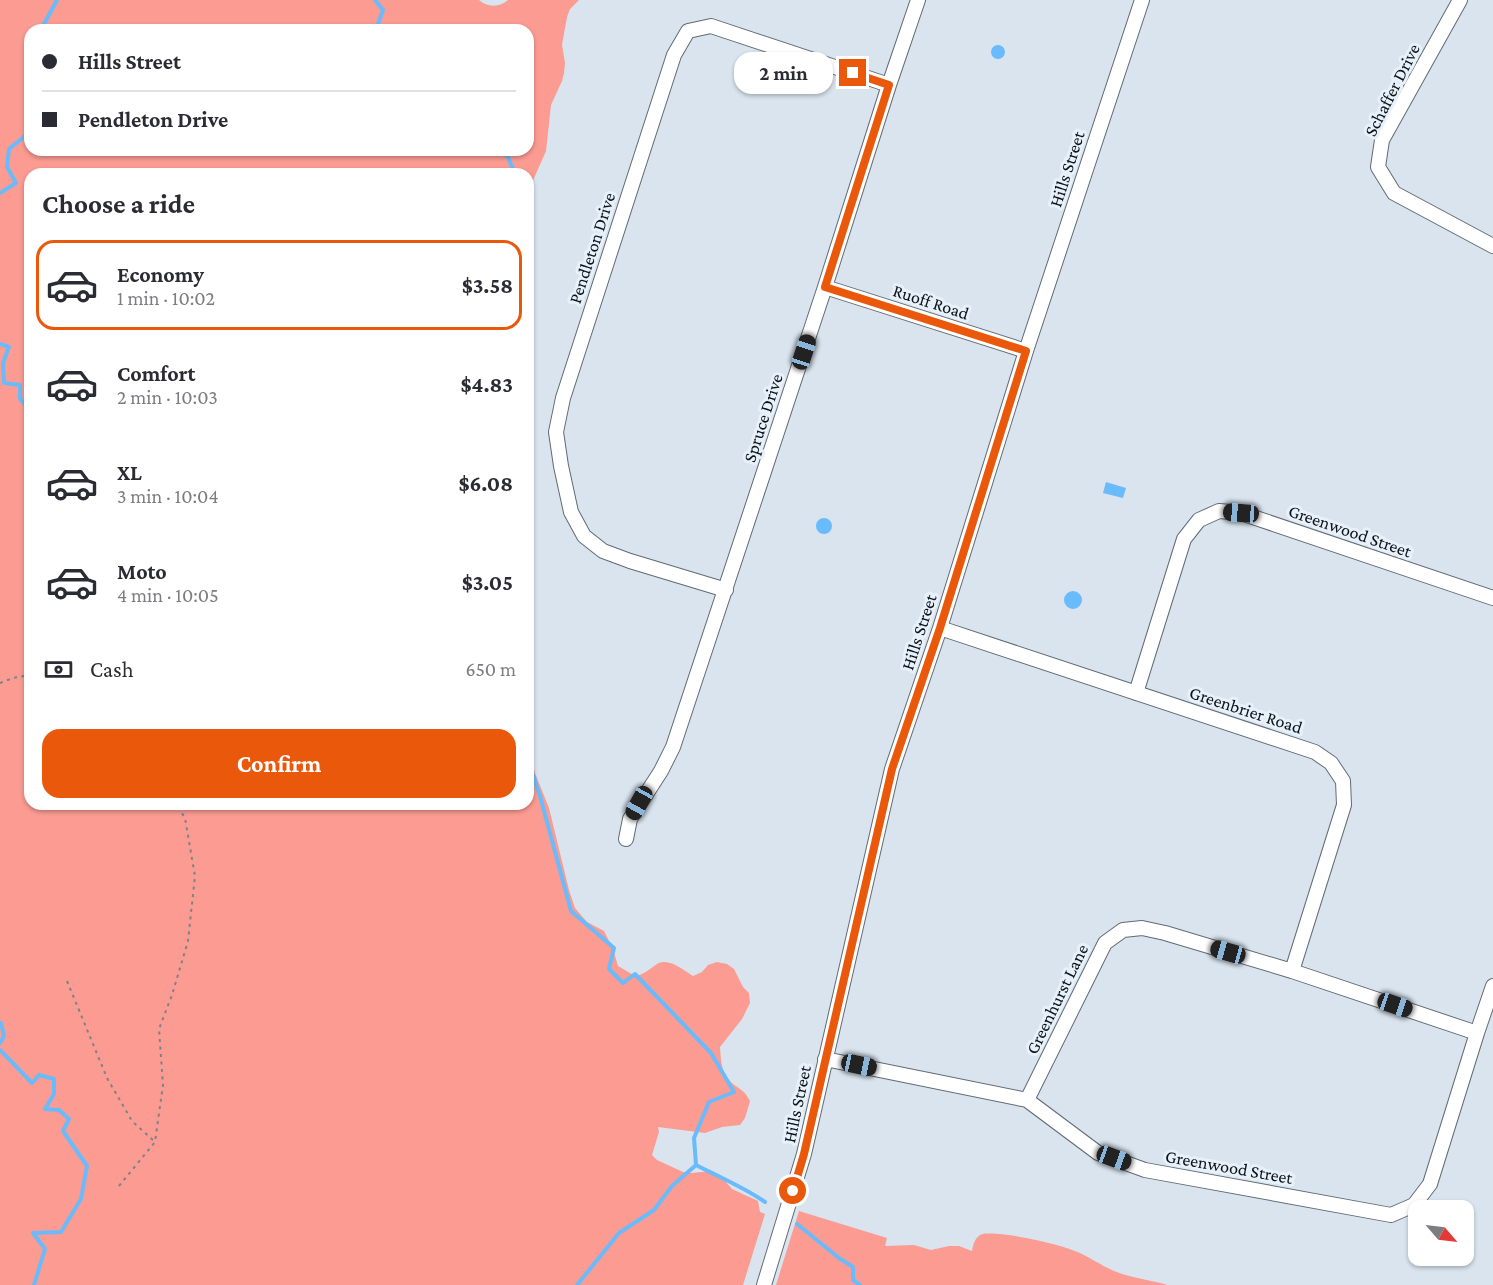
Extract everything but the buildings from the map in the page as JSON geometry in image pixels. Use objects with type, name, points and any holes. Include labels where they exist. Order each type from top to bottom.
[{"type":"street","name":"Spruce Drive","points":[[626,839],[630,819],[661,771],[673,747],[918,0]]},
{"type":"street","name":"Hills Street","points":[[764,1285],[804,1154],[892,769],[940,628],[1026,351],[1142,0]]},
{"type":"street","name":"Schaffer Drive","points":[[1460,0],[1383,140],[1378,167],[1394,193],[1493,246]]},
{"type":"street","name":"Pendleton Drive","points":[[726,590],[621,558],[603,551],[584,536],[571,512],[556,432],[563,398],[674,54],[688,31],[711,26],[889,85]]},
{"type":"street","name":"Ruoff Road","points":[[825,287],[1026,351]]},
{"type":"street","name":"Greenwood Street","points":[[1136,693],[1184,539],[1198,520],[1219,512],[1241,513],[1493,598]]},
{"type":"street","name":"Greenbrier Road","points":[[940,628],[1315,752],[1331,764],[1343,781],[1344,805],[1292,971]]},
{"type":"street","name":"Greenhurst Lane","points":[[1027,1100],[1105,943],[1123,930],[1142,928],[1154,930],[1292,971],[1477,1033]]},
{"type":"street","name":"Greenwood Street","points":[[825,1059],[1027,1100],[1098,1153],[1145,1170],[1391,1215],[1414,1205],[1430,1184],[1492,992]]},
{"type":"path","points":[[0,682],[24,676]]},
{"type":"path","points":[[119,1186],[155,1143],[163,1085],[159,1029],[188,941],[195,876],[184,818],[179,810]]},
{"type":"path","points":[[67,981],[107,1078],[132,1121],[155,1143]]},
{"type":"shaded area","points":[[0,0],[479,0],[493,6],[508,0],[579,0],[570,9],[567,17],[562,45],[564,73],[551,105],[546,151],[534,178],[534,168],[24,168],[24,810],[534,810],[534,769],[549,808],[575,908],[587,922],[604,931],[618,966],[635,976],[657,964],[666,962],[676,965],[693,976],[702,972],[708,965],[717,962],[727,964],[734,969],[743,987],[749,993],[750,1003],[742,1019],[720,1047],[722,1067],[726,1076],[745,1093],[750,1101],[745,1118],[740,1125],[722,1127],[705,1133],[658,1127],[659,1132],[652,1155],[657,1160],[683,1172],[712,1171],[720,1175],[732,1189],[758,1201],[760,1212],[765,1214],[743,1285],[0,1285]]},
{"type":"shaded area","points":[[799,1211],[887,1238],[885,1246],[914,1245],[931,1250],[959,1246],[972,1251],[980,1235],[998,1234],[1026,1238],[1072,1250],[1121,1273],[1168,1285],[776,1285]]},
{"type":"water","points":[[995,45],[1001,45],[1005,52],[1001,59],[995,59],[991,55],[991,49]]},
{"type":"water","points":[[1106,482],[1126,488],[1123,498],[1103,493]]},
{"type":"water","points":[[824,518],[832,526],[824,534],[816,526]]},
{"type":"water","points":[[1073,591],[1079,594],[1082,600],[1079,606],[1073,609],[1067,606],[1064,600],[1067,594]]},
{"type":"waterway","points":[[44,24],[57,0]]},
{"type":"waterway","points":[[375,0],[383,10],[378,24]]},
{"type":"waterway","points":[[0,193],[16,183],[7,167],[9,149],[24,137]]},
{"type":"waterway","points":[[507,156],[513,168]]},
{"type":"waterway","points":[[0,344],[9,347],[3,363],[4,383],[20,385],[20,399],[24,403]]},
{"type":"waterway","points":[[534,778],[571,911],[614,948],[609,969],[623,983],[635,974],[711,1053],[734,1092],[709,1102],[694,1138],[696,1165],[672,1186],[654,1210],[619,1233],[577,1285]]},
{"type":"waterway","points":[[0,1043],[4,1036],[1,1023]]},
{"type":"waterway","points":[[0,1050],[32,1083],[39,1075],[54,1079],[54,1094],[45,1109],[59,1110],[69,1119],[63,1131],[87,1166],[81,1199],[61,1232],[33,1233],[45,1249],[34,1285]]},
{"type":"waterway","points":[[696,1165],[765,1202]]},
{"type":"waterway","points":[[797,1224],[853,1267],[853,1280],[860,1285]]},
{"type":"route","points":[[793,1191],[804,1154],[892,769],[940,628],[1026,351],[825,287],[889,85],[853,73]]}]
